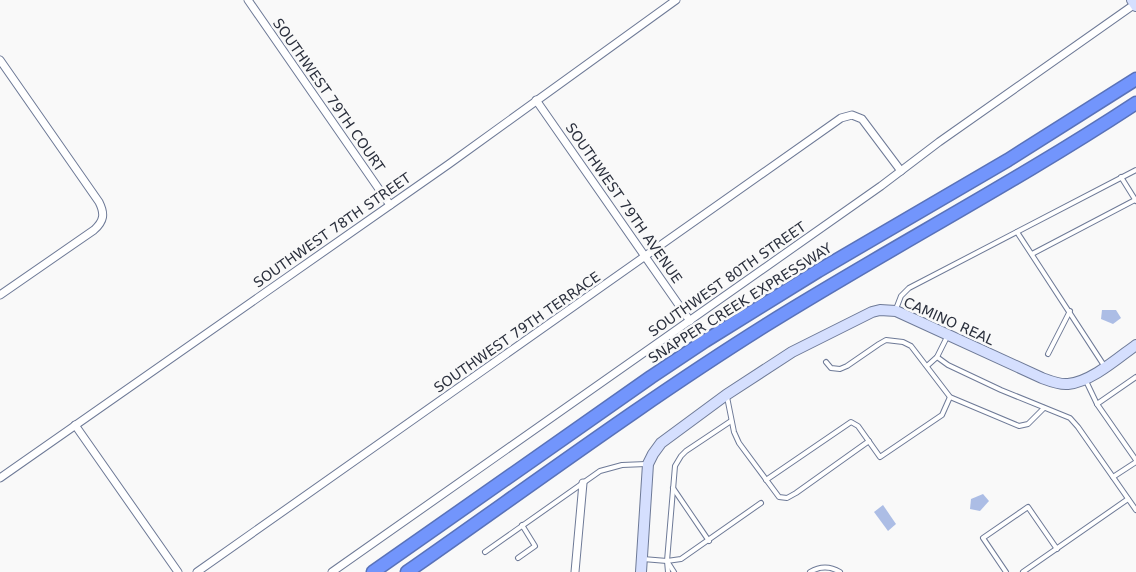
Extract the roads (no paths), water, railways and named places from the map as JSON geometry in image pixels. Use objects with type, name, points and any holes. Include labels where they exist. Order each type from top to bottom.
[{"type":"highway","name":"SNAPPER CREEK EXPRESSWAY","points":[[373,572],[705,341],[818,271],[1005,162],[1136,79]]},
{"type":"highway","points":[[407,572],[716,358],[838,281],[1021,175],[1136,103]]},
{"type":"street","name":"SOUTHWEST 79TH COURT","points":[[248,0],[390,205]]},
{"type":"street","name":"SOUTHWEST 78TH STREET","points":[[0,478],[390,205],[676,0]]},
{"type":"street","name":"SOUTHWEST 80TH STREET","points":[[332,572],[690,321],[1134,3]]},
{"type":"street","points":[[0,60],[99,202],[104,215],[102,221],[94,230],[0,295]]},
{"type":"street","name":"SOUTHWEST 79TH AVENUE","points":[[536,100],[690,321]]},
{"type":"street","name":"SOUTHWEST 79TH TERRACE","points":[[197,572],[838,120],[852,115],[860,117],[901,171]]},
{"type":"street","name":"CAMINO REAL","points":[[648,464],[656,449],[668,437],[776,361],[850,322],[880,310],[896,311],[1048,381],[1067,384],[1085,379],[1136,345]]},
{"type":"street","points":[[75,425],[178,572]]},
{"type":"street","points":[[641,572],[648,464]]},
{"type":"street","points":[[575,572],[583,483]]},
{"type":"lane","points":[[896,311],[899,299],[909,288],[1136,170]]},
{"type":"lane","points":[[1032,254],[1135,200],[1121,178]]},
{"type":"lane","points":[[1017,232],[1105,367]]},
{"type":"lane","points":[[1048,354],[1070,311]]},
{"type":"lane","points":[[927,366],[937,357],[948,335]]},
{"type":"lane","points":[[826,362],[832,368],[840,369],[886,340],[895,340],[911,346],[950,397],[1019,426],[1028,424],[1044,408]]},
{"type":"lane","points":[[937,357],[948,364],[1044,408],[1064,415],[1074,422],[1136,510]]},
{"type":"lane","points":[[1097,404],[1136,377]]},
{"type":"lane","points":[[1085,379],[1097,404],[1136,461],[1113,477]]},
{"type":"lane","points":[[726,395],[731,421],[739,443],[779,497],[787,498],[796,493],[869,442]]},
{"type":"lane","points":[[766,480],[848,423],[854,422],[857,424],[880,457],[942,415],[950,397]]},
{"type":"lane","points":[[668,572],[667,561],[675,466],[681,456],[731,421]]},
{"type":"lane","points":[[485,552],[600,471],[610,467],[648,464]]},
{"type":"lane","points":[[673,488],[709,541]]},
{"type":"lane","points":[[1023,572],[1128,499]]},
{"type":"lane","points":[[642,559],[667,561],[681,559],[761,503]]},
{"type":"lane","points":[[1006,572],[983,538],[1028,508],[1057,550]]},
{"type":"lane","points":[[518,558],[536,546],[522,525]]},
{"type":"lane","points":[[667,561],[674,572]]},
{"type":"lane","points":[[810,572],[828,567],[840,572]]},
{"type":"water","points":[[1102,310],[1116,310],[1121,318],[1113,324],[1101,319]]},
{"type":"water","points":[[983,494],[989,501],[980,511],[970,509],[971,499]]},
{"type":"water","points":[[883,505],[896,524],[888,531],[874,512]]}]
